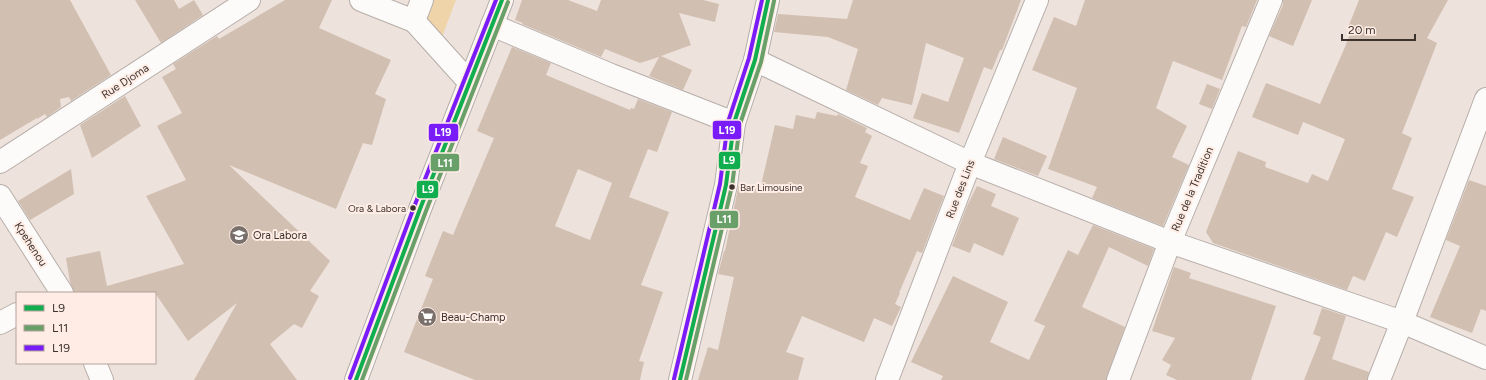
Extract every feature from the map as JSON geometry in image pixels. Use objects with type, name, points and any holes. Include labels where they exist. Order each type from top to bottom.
[{"type":"street","name":"Rue Djoma","points":[[0,162],[249,0]]},
{"type":"street","points":[[361,0],[414,21],[470,82]]},
{"type":"street","points":[[414,21],[422,0]]},
{"type":"street","points":[[356,380],[420,209],[502,0]]},
{"type":"street","points":[[680,380],[726,185],[734,124],[755,60],[768,0]]},
{"type":"street","name":"Rue des Lins","points":[[887,380],[970,164],[1037,0]]},
{"type":"street","name":"Rue de la Tradition","points":[[1118,380],[1170,242],[1271,0]]},
{"type":"street","points":[[492,25],[611,75],[734,124]]},
{"type":"street","points":[[755,60],[970,164],[1170,242],[1402,322],[1486,358]]},
{"type":"street","points":[[1379,380],[1486,100]]},
{"type":"street","name":"Kpehenou","points":[[0,196],[60,292]]},
{"type":"street","points":[[0,323],[16,315]]},
{"type":"street","points":[[95,364],[102,380]]},
{"type":"shaded area","points":[[416,0],[456,0],[437,50]]},
{"type":"building","points":[[0,0],[70,0],[111,75],[71,101],[69,97],[60,99],[61,107],[47,117],[45,114],[0,140]]},
{"type":"building","points":[[135,0],[174,0],[179,9],[194,0],[203,15],[161,43]]},
{"type":"building","points":[[285,0],[332,0],[319,28],[391,60],[375,94],[386,99],[372,145],[363,143],[336,209],[229,165],[330,261],[310,291],[319,296],[302,328],[294,324],[270,344],[297,380],[194,380],[237,303],[188,341],[156,294],[156,292],[74,292],[70,282],[66,258],[100,251],[107,286],[184,264],[146,196],[186,180],[157,126],[182,113],[162,77],[176,69],[173,64],[217,36],[219,39]]},
{"type":"building","points":[[522,0],[568,0],[597,11],[601,0],[703,0],[719,4],[715,22],[679,13],[691,45],[661,56],[692,70],[683,90],[649,76],[659,57],[640,63],[605,49],[601,57],[522,24],[523,23],[515,20]]},
{"type":"building","points":[[853,0],[1021,0],[1002,50],[1000,50],[992,70],[984,67],[959,133],[913,118],[922,93],[948,102],[964,58],[926,43],[912,105],[882,98],[878,105],[846,90],[858,49],[828,37],[774,32],[778,14],[847,19]]},
{"type":"building","points":[[1085,0],[1257,0],[1246,27],[1242,26],[1222,80],[1173,61],[1156,108],[1187,126],[1172,157],[1189,165],[1163,226],[1092,198],[1097,187],[1048,169],[1077,88],[1032,70],[1054,17],[1076,26]]},
{"type":"building","points":[[1283,0],[1312,0],[1293,46],[1269,36],[1283,5]]},
{"type":"building","points":[[1359,0],[1448,0],[1427,38],[1437,43],[1402,133],[1412,138],[1392,189],[1414,197],[1397,237],[1386,232],[1365,281],[1353,276],[1347,290],[1213,243],[1206,232],[1238,151],[1266,162],[1265,167],[1308,183],[1312,174],[1328,181],[1345,139],[1303,122],[1298,135],[1252,117],[1266,83],[1320,104],[1353,26],[1349,25]]},
{"type":"building","points":[[512,47],[551,63],[546,75],[630,110],[631,108],[634,109],[638,99],[672,112],[657,152],[648,149],[629,197],[669,212],[641,285],[663,292],[639,361],[644,362],[640,380],[475,380],[404,352],[433,279],[425,276],[443,231],[453,235],[494,138],[477,131]],"holes":[[[578,169],[612,183],[590,240],[555,226]]]},
{"type":"building","points":[[1207,84],[1220,89],[1212,109],[1199,104]]},
{"type":"building","points":[[125,96],[141,126],[92,158],[80,125]]},
{"type":"building","points":[[817,112],[837,116],[838,114],[867,128],[865,132],[872,136],[860,163],[868,166],[855,197],[910,220],[924,188],[944,196],[922,253],[917,251],[899,293],[895,304],[901,307],[892,326],[874,318],[864,342],[802,316],[786,352],[804,358],[798,380],[698,380],[708,347],[718,350],[734,277],[718,274],[725,251],[739,184],[760,190],[775,125],[793,129],[796,115],[815,119]]},
{"type":"building","points":[[1003,137],[1047,156],[1038,176],[994,159]]},
{"type":"building","points":[[71,169],[74,194],[30,220],[18,201]]},
{"type":"building","points":[[1469,180],[1486,186],[1486,311],[1481,309],[1472,333],[1430,317],[1460,246],[1446,240]]},
{"type":"building","points":[[977,186],[996,194],[991,206],[1019,218],[1003,256],[974,243],[970,253],[952,246],[967,206]]},
{"type":"building","points":[[1093,225],[1154,249],[1148,266],[1109,247],[1082,307],[1125,327],[1106,380],[941,380],[943,376],[911,362],[953,276],[1008,302],[990,342],[1029,360],[1045,326],[1034,321],[1068,250],[1078,255]]},
{"type":"building","points":[[1174,267],[1191,273],[1189,278],[1276,306],[1251,380],[1177,380],[1166,375],[1171,365],[1162,360],[1175,338],[1152,331]]},
{"type":"building","points":[[1322,308],[1346,316],[1332,359],[1369,372],[1367,380],[1304,380],[1321,337],[1313,334]]},
{"type":"transit line","name":"L19","points":[[350,378],[414,207],[496,0]]},
{"type":"transit line","name":"L9","points":[[356,380],[420,209],[502,0]]},
{"type":"transit line","name":"L19","points":[[674,379],[720,184],[728,122],[749,58],[762,0]]},
{"type":"transit line","name":"L9","points":[[680,380],[726,185],[734,123],[755,60],[768,0]]},
{"type":"transit line","name":"L11","points":[[686,380],[732,186],[740,124],[761,62],[774,1]]},
{"type":"transit line","name":"L11","points":[[362,380],[508,2]]},
{"type":"place","name":"Bar Limousine","points":[[732,187]]},
{"type":"place","name":"Ora & Labora","points":[[413,208]]},
{"type":"place","name":"Ora Labora","points":[[239,235]]},
{"type":"place","name":"Beau-Champ","points":[[427,317]]}]
